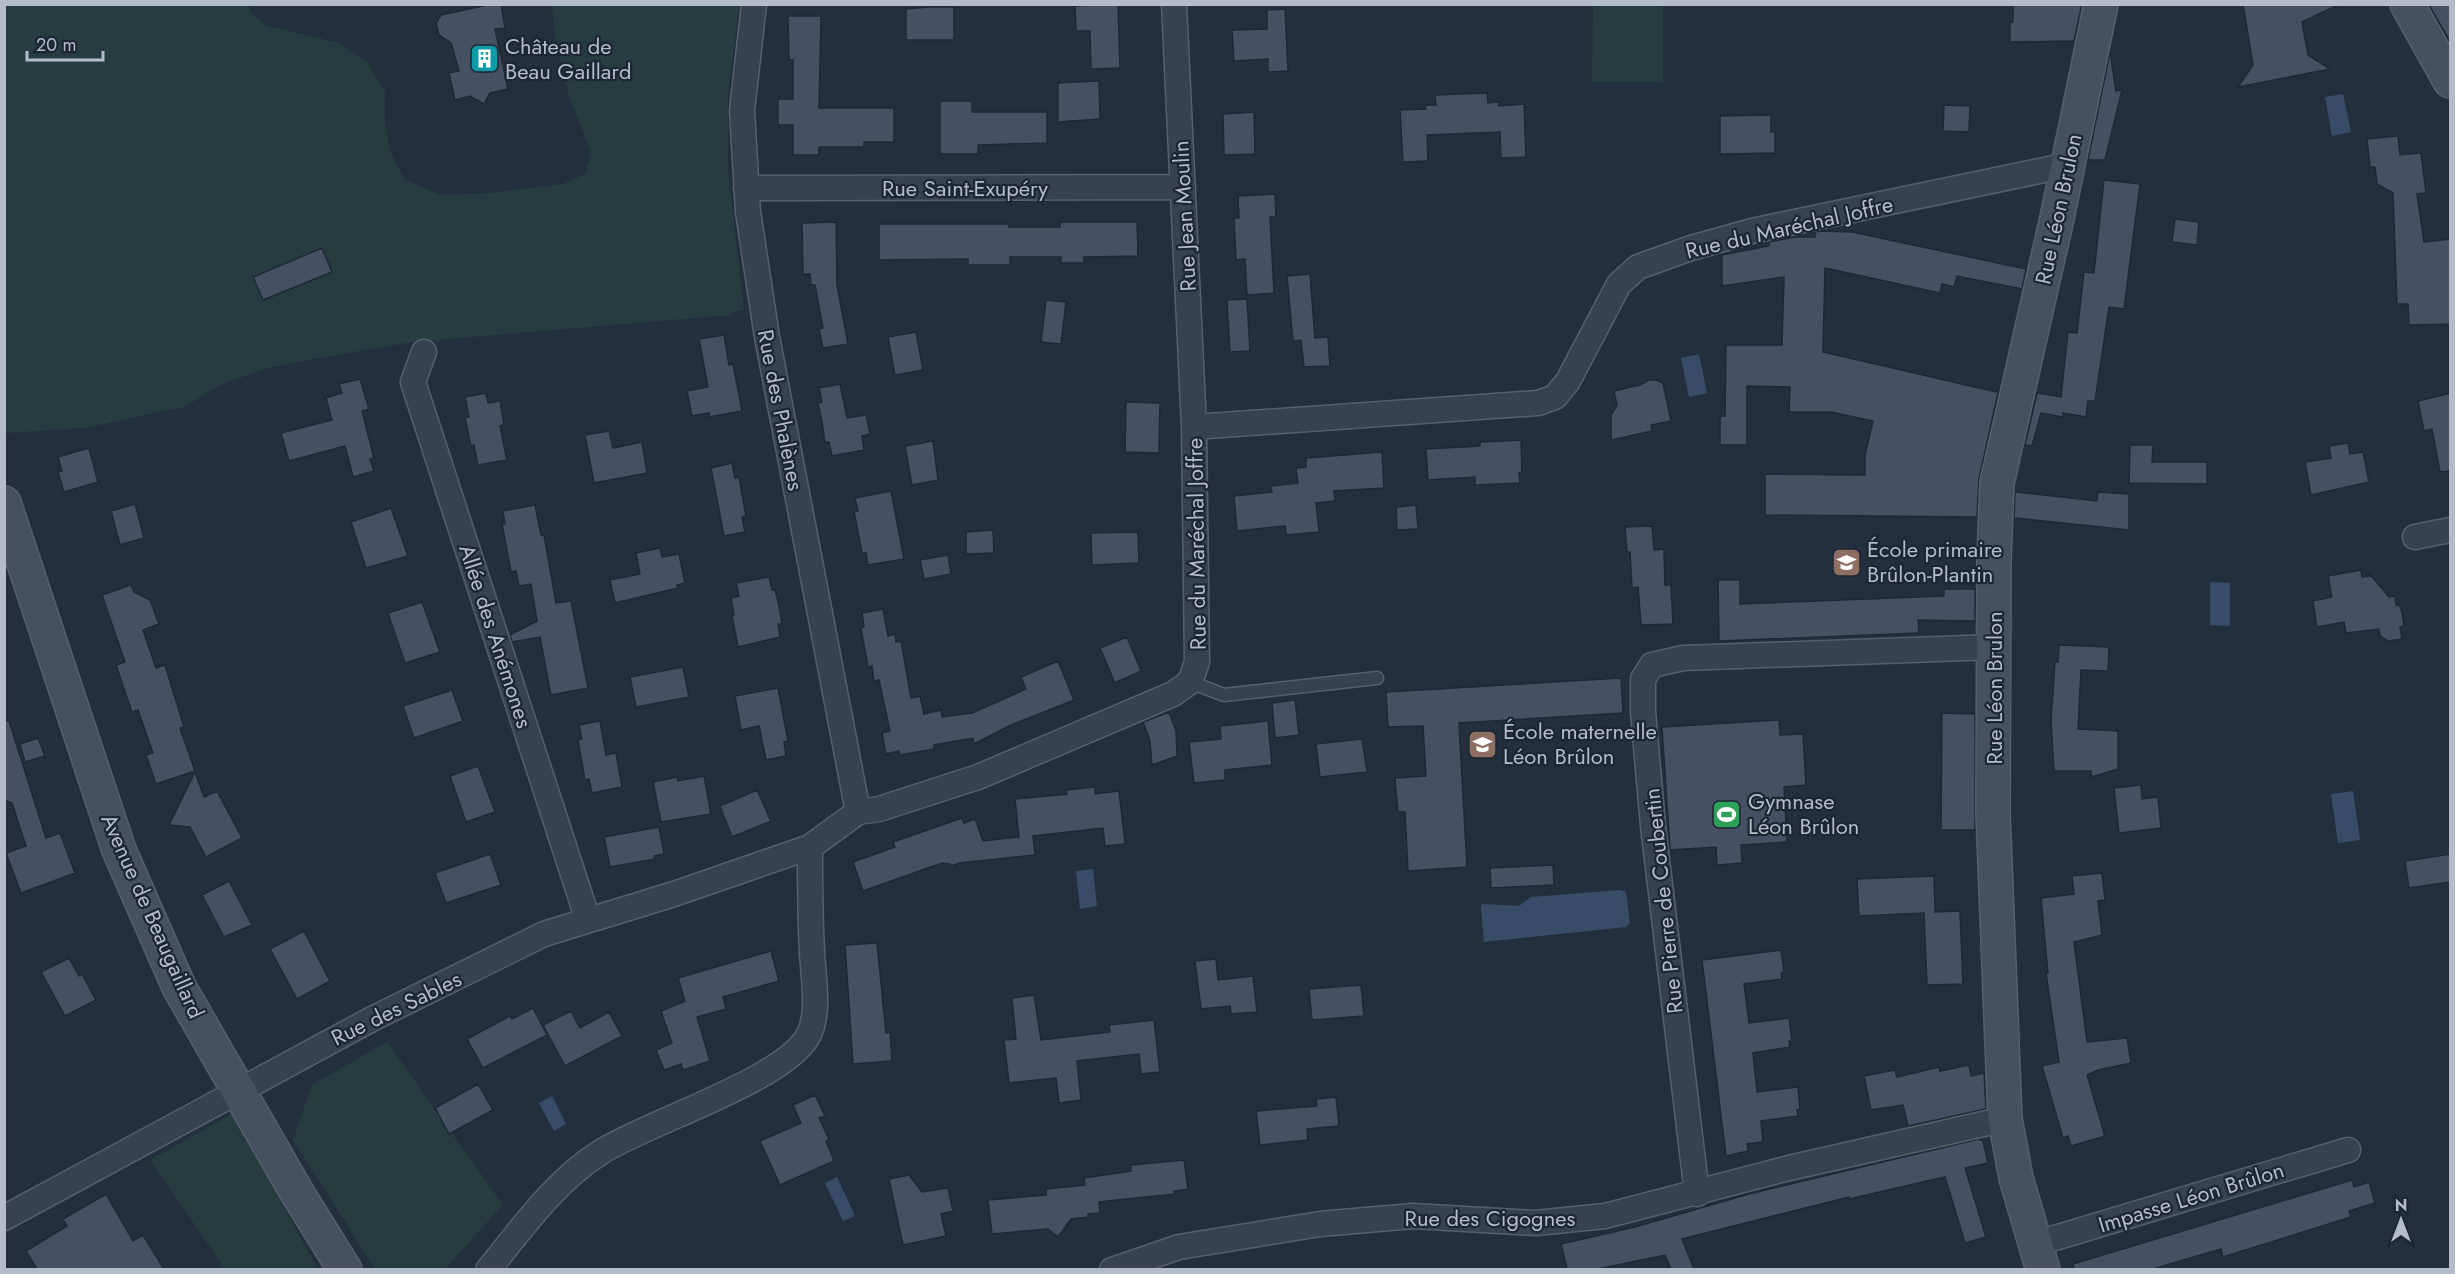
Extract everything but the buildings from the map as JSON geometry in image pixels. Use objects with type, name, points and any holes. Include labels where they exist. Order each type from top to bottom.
[{"type":"street","name":"Rue des Phalènes","points":[[754,4],[741,111],[748,212],[767,337],[858,812]]},
{"type":"street","name":"Rue Jean Moulin","points":[[1174,4],[1194,427]]},
{"type":"street","name":"Rue Léon Brulon","points":[[2039,1256],[2016,1178],[2005,1119],[1993,813],[1997,483],[2068,165],[2101,4]]},
{"type":"street","points":[[2407,4],[2451,81]]},
{"type":"street","name":"Rue du Maréchal Joffre","points":[[810,848],[858,812],[879,808],[978,777],[1173,694],[1190,682],[1197,662],[1194,427],[1538,403],[1555,397],[1568,381],[1619,284],[1638,267],[1691,248],[1752,231],[2068,165]]},
{"type":"street","name":"Rue Saint-Exupéry","points":[[746,188],[1183,187]]},
{"type":"street","name":"Allée des Anémones","points":[[424,352],[413,382],[588,920]]},
{"type":"street","name":"Avenue de Beaugaillard","points":[[7,521],[119,850],[180,987],[296,1191],[345,1269]]},
{"type":"street","points":[[2415,537],[2451,530]]},
{"type":"street","name":"Rue Pierre de Coubertin","points":[[1697,1194],[1653,826],[1643,712],[1643,679],[1652,664],[1683,658],[1994,647]]},
{"type":"street","points":[[488,1269],[561,1184],[601,1152],[764,1074],[794,1052],[809,1034],[815,1006],[810,848]]},
{"type":"street","name":"Rue des Sables","points":[[4,1218],[372,1019],[544,934],[674,894],[810,848]]},
{"type":"street","name":"Rue des Cigognes","points":[[1112,1269],[1179,1247],[1320,1224],[1413,1216],[1511,1223],[1550,1223],[1605,1216],[1697,1194],[1789,1168],[2005,1119]]},
{"type":"street","name":"Impasse Léon Brûlon","points":[[2039,1256],[2348,1150]]},
{"type":"lane","points":[[1190,682],[1224,695],[1377,678]]},
{"type":"green space","points":[[4,5],[249,5],[250,12],[265,25],[339,43],[368,63],[385,92],[385,124],[390,151],[405,180],[442,195],[489,193],[563,184],[585,174],[591,153],[568,93],[555,34],[552,5],[739,5],[728,99],[728,169],[744,310],[733,312],[730,315],[412,342],[268,368],[222,384],[184,407],[85,428],[5,433]]},
{"type":"green space","points":[[1593,5],[1663,5],[1663,82],[1592,82]]},
{"type":"green space","points":[[387,1042],[503,1205],[445,1269],[375,1269],[293,1140],[312,1085]]},
{"type":"green space","points":[[232,1114],[318,1269],[225,1269],[150,1160]]},
{"type":"water","points":[[2343,94],[2351,132],[2332,136],[2325,97]]},
{"type":"water","points":[[1699,354],[1707,393],[1689,397],[1681,358]]},
{"type":"water","points":[[2210,582],[2230,583],[2230,626],[2210,625]]},
{"type":"water","points":[[2353,791],[2360,840],[2338,843],[2331,794]]},
{"type":"water","points":[[1093,869],[1097,906],[1080,909],[1076,871]]},
{"type":"water","points":[[1620,890],[1626,892],[1630,923],[1626,927],[1484,942],[1482,904],[1519,906],[1531,897]]},
{"type":"water","points":[[552,1096],[566,1124],[554,1131],[539,1103]]},
{"type":"water","points":[[837,1177],[855,1216],[843,1221],[825,1183]]},
{"type":"place","name":"Château de Beau Gaillard","points":[[484,59]]},
{"type":"place","name":"École primaire Brûlon-Plantin","points":[[1846,562]]},
{"type":"place","name":"École maternelle Léon Brûlon","points":[[1482,744]]},
{"type":"place","name":"Gymnase Léon Brûlon","points":[[1727,814]]}]
